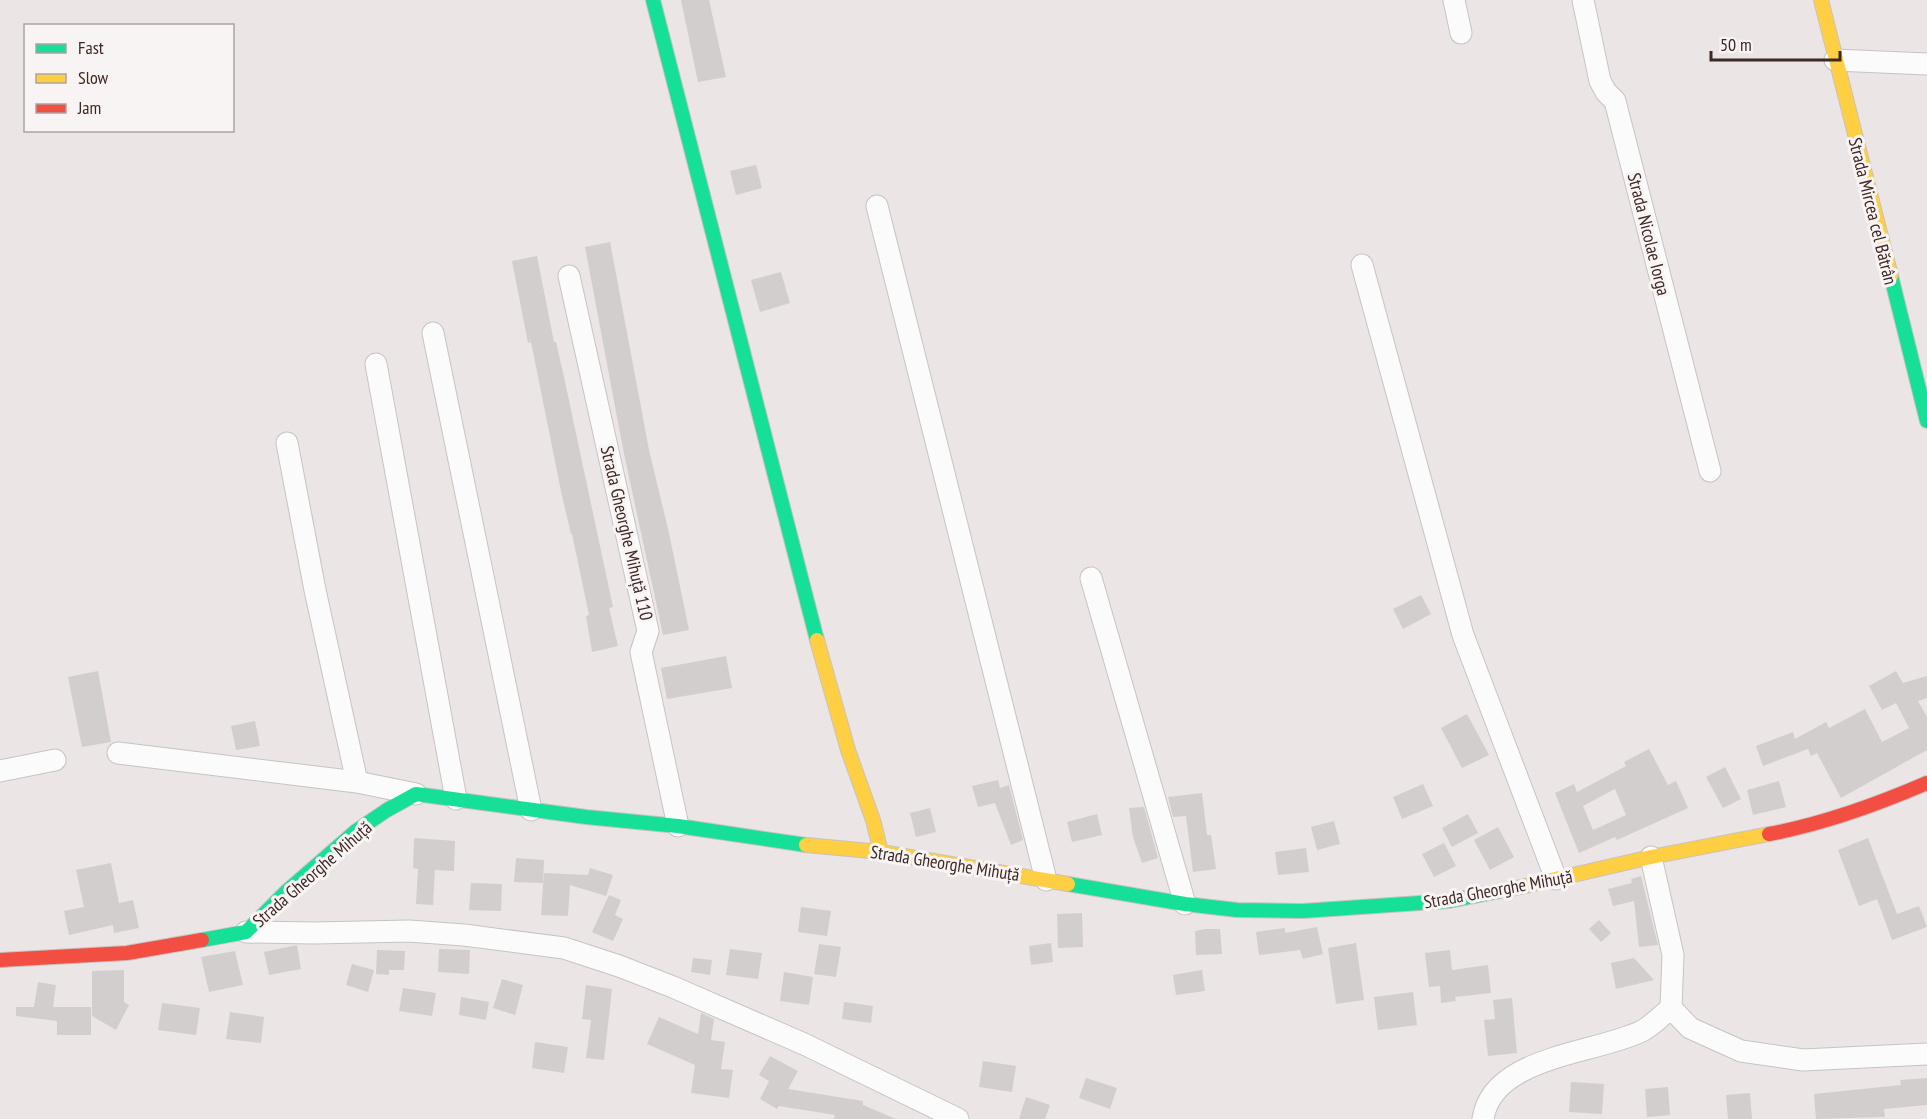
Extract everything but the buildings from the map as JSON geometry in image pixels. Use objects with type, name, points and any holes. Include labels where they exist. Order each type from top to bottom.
[{"type":"street","points":[[653,0],[821,654],[848,750],[873,820],[881,852]]},
{"type":"street","points":[[1454,0],[1461,33]]},
{"type":"street","name":"Strada Nicolae Iorga","points":[[1583,0],[1600,81],[1615,101],[1710,471]]},
{"type":"street","name":"Strada Mircea cel Bătrân","points":[[1821,0],[1835,60],[1919,360],[1927,421]]},
{"type":"street","points":[[1835,60],[1927,64]]},
{"type":"street","points":[[877,206],[1046,880]]},
{"type":"street","points":[[1362,265],[1462,635],[1556,879]]},
{"type":"street","name":"Strada Gheorghe Mihuță 110","points":[[569,276],[648,631],[641,652],[678,826]]},
{"type":"street","points":[[433,333],[531,810]]},
{"type":"street","points":[[376,364],[456,799]]},
{"type":"street","points":[[287,443],[315,590],[357,782]]},
{"type":"street","points":[[1091,578],[1185,904]]},
{"type":"street","points":[[118,753],[357,782],[416,794]]},
{"type":"street","points":[[0,771],[56,760]]},
{"type":"street","name":"Strada Gheorghe Mihuță","points":[[0,960],[127,952],[246,932],[287,891],[356,831],[416,794],[531,810],[678,826],[816,846],[881,852],[1185,904],[1237,910],[1303,911],[1449,902],[1651,857],[1792,830],[1868,808],[1927,783]]},
{"type":"street","points":[[1651,857],[1673,955],[1671,1008],[1690,1028],[1741,1051],[1803,1060],[1927,1054]]},
{"type":"street","points":[[246,932],[408,931],[464,935],[564,948],[673,987],[804,1044],[958,1119]]},
{"type":"street","points":[[1483,1119],[1495,1091],[1510,1077],[1535,1064],[1643,1031],[1671,1008]]},
{"type":"traffic: fast","points":[[653,0],[817,640]]},
{"type":"traffic: fast","points":[[1891,276],[1927,421]]},
{"type":"traffic: fast","points":[[202,940],[246,932],[287,891],[356,831],[416,794],[586,817],[678,826],[806,845]]},
{"type":"traffic: fast","points":[[1068,884],[1185,904],[1237,910],[1303,911],[1449,901],[1521,887]]},
{"type":"traffic: slow","points":[[1821,0],[1891,276]]},
{"type":"traffic: slow","points":[[817,640],[848,750],[873,820],[881,852]]},
{"type":"traffic: slow","points":[[1521,887],[1651,857],[1769,834]]},
{"type":"traffic: slow","points":[[806,845],[881,852],[1068,884]]},
{"type":"traffic: jam","points":[[1769,834],[1849,813],[1927,783]]},
{"type":"traffic: jam","points":[[0,960],[127,953],[202,940]]}]
